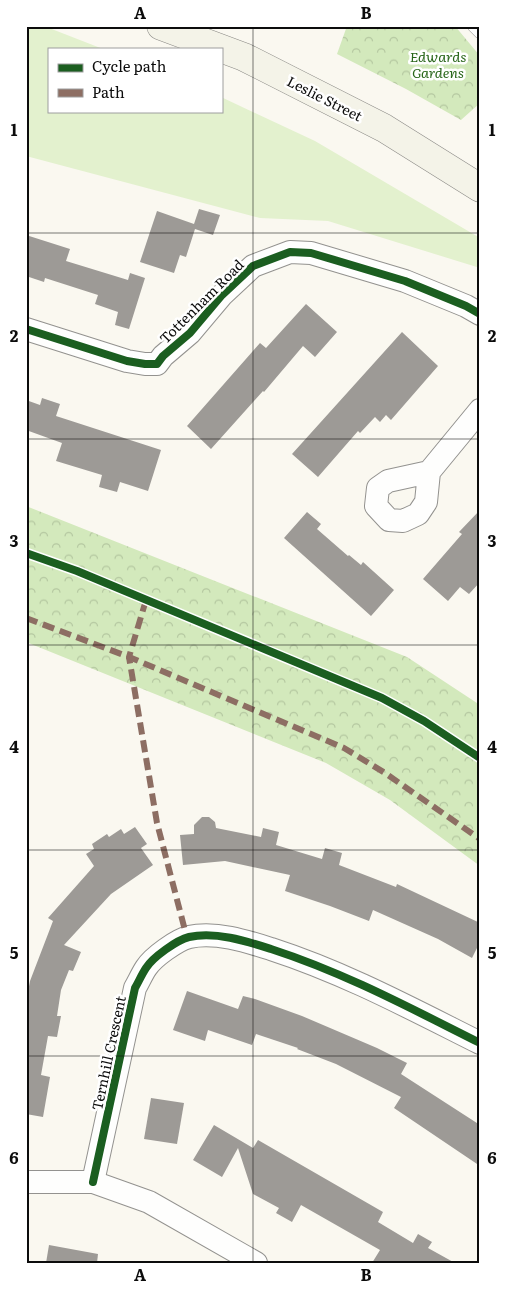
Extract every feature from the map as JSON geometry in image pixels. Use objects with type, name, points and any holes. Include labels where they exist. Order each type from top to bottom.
[{"type":"main road","name":"Leslie Street","points":[[161,26],[220,48]]},
{"type":"main road","name":"Leslie Street","points":[[222,49],[244,57],[384,128],[478,184]]},
{"type":"street","name":"Tottenham Road","points":[[26,329],[127,361],[157,364],[163,356],[190,333],[222,295],[253,266],[290,252],[311,253],[405,281],[466,306],[480,314]]},
{"type":"street","points":[[429,472],[480,410]]},
{"type":"street","name":"Ternhill Crescent","points":[[93,1182],[135,988],[146,966],[164,951],[187,938],[200,935],[226,937],[251,942],[305,960],[354,980],[480,1043]]},
{"type":"street","points":[[26,1182],[93,1182],[149,1202],[256,1263]]},
{"type":"lane","points":[[473,26],[480,33]]},
{"type":"green space","points":[[26,26],[44,26],[100,48],[48,48],[48,112],[222,112],[222,97],[315,141],[480,238],[480,268],[328,221],[260,218],[26,156]]},
{"type":"green space","name":"Edwards Gardens","points":[[347,26],[455,26],[480,56],[480,103],[461,120],[406,89],[337,54]]},
{"type":"green space","points":[[26,506],[407,657],[480,705],[480,866],[390,800],[326,763],[26,642]]},
{"type":"building","points":[[199,209],[220,215],[213,235],[195,229],[186,257],[180,255],[174,273],[140,262],[157,211],[194,224]]},
{"type":"building","points":[[26,235],[70,249],[66,261],[128,280],[130,273],[145,278],[129,329],[115,325],[118,312],[95,304],[98,295],[45,278],[44,282],[26,276]]},
{"type":"building","points":[[306,304],[337,332],[315,357],[303,346],[264,392],[211,449],[187,426],[260,343],[266,348]]},
{"type":"building","points":[[402,332],[438,366],[391,420],[386,415],[380,422],[375,417],[360,433],[358,431],[318,477],[292,454]]},
{"type":"building","points":[[42,398],[60,404],[56,416],[161,450],[148,491],[120,482],[117,492],[99,487],[102,475],[56,461],[62,443],[26,430],[26,400],[40,405]]},
{"type":"building","points":[[480,510],[480,582],[469,594],[460,587],[448,601],[423,579],[462,534],[459,532]]},
{"type":"building","points":[[307,512],[321,524],[317,529],[348,556],[361,565],[363,562],[394,590],[371,616],[284,538]]},
{"type":"building","points":[[202,817],[209,817],[215,822],[216,828],[261,837],[263,828],[279,832],[276,845],[322,859],[325,848],[342,853],[339,865],[396,887],[397,884],[480,923],[480,942],[472,958],[438,939],[373,910],[369,921],[285,891],[290,875],[225,861],[183,865],[180,835],[194,834],[194,825]]},
{"type":"building","points":[[135,827],[147,844],[141,848],[153,865],[111,894],[64,945],[81,952],[73,971],[69,970],[61,990],[57,1016],[61,1016],[57,1037],[48,1036],[41,1075],[50,1077],[43,1117],[26,1114],[26,1002],[30,981],[53,921],[48,918],[94,866],[86,854],[94,849],[92,844],[107,834],[109,837],[121,829],[124,834]]},
{"type":"building","points":[[187,991],[238,1009],[243,996],[255,999],[302,1016],[407,1063],[401,1074],[480,1125],[480,1166],[394,1108],[401,1097],[336,1064],[298,1048],[256,1034],[252,1045],[208,1030],[205,1041],[173,1030]]},
{"type":"building","points":[[151,1098],[184,1103],[177,1144],[144,1139]]},
{"type":"building","points":[[214,1125],[253,1148],[258,1140],[383,1212],[378,1222],[413,1243],[418,1234],[432,1242],[428,1248],[455,1263],[372,1263],[380,1250],[301,1205],[292,1222],[276,1213],[279,1208],[253,1194],[238,1148],[222,1177],[193,1160]]},
{"type":"building","points":[[49,1245],[98,1254],[97,1263],[46,1263]]},
{"type":"marked path","points":[[146,600],[129,657],[157,823],[187,938]]},
{"type":"marked path","points":[[26,618],[129,657],[344,748],[385,773],[480,839]]},
{"type":"cycle path","points":[[26,329],[127,361],[157,364],[163,356],[190,333],[222,295],[253,266],[290,252],[311,253],[405,281],[466,306],[480,314]]},
{"type":"cycle path","points":[[26,553],[77,571],[382,698],[424,721],[480,758]]},
{"type":"cycle path","points":[[93,1182],[135,988],[146,968],[154,959],[172,945],[189,937],[209,935],[241,940],[298,958],[377,992],[480,1043]]}]
